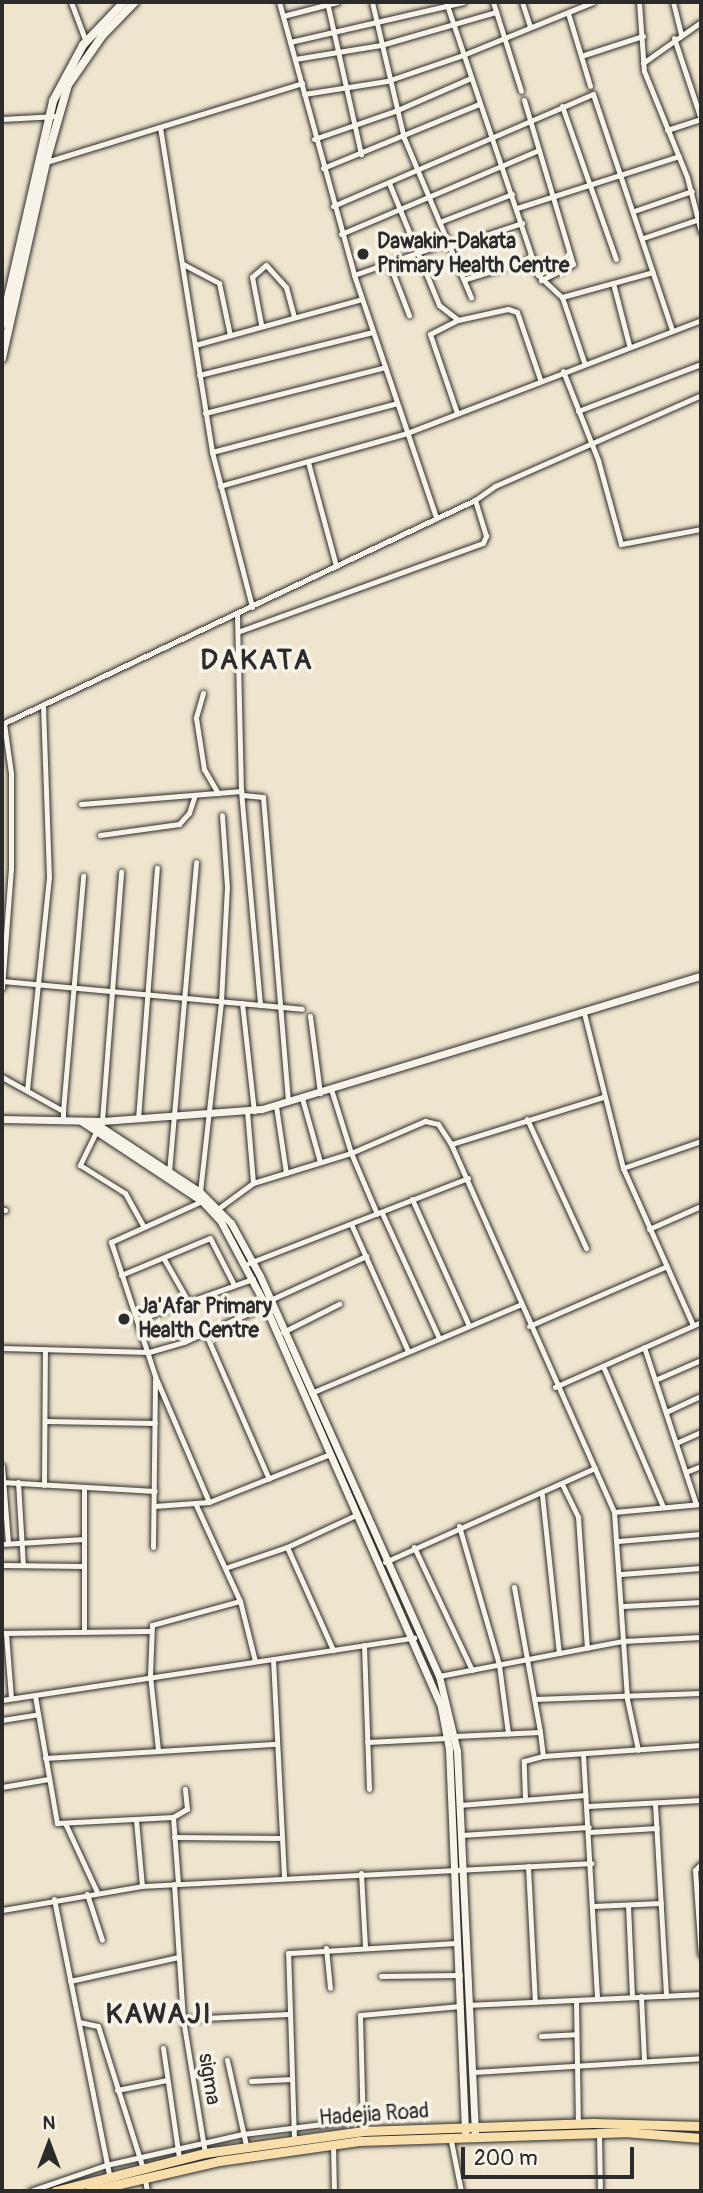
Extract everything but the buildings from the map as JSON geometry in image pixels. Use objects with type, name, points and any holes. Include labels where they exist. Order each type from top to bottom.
[{"type":"main road","points":[[2,324],[62,80],[86,42],[124,2]]},
{"type":"main road","points":[[34,202],[46,162],[53,116],[80,63],[135,2]]},
{"type":"main road","points":[[2,358],[7,309]]},
{"type":"main road","name":"Hadejia Road","points":[[89,2191],[229,2159],[333,2144],[450,2136],[470,2130],[578,2123],[701,2126]]},
{"type":"main road","name":"Hadejia Road","points":[[55,2191],[107,2169],[204,2148],[363,2131],[470,2130],[701,2138]]},
{"type":"street","points":[[71,2],[86,42]]},
{"type":"street","points":[[278,2],[341,234],[436,517]]},
{"type":"street","points":[[283,16],[337,2]]},
{"type":"street","points":[[372,2],[387,81],[404,138],[452,244],[471,297]]},
{"type":"street","points":[[290,42],[463,2]]},
{"type":"street","points":[[493,2],[521,91]]},
{"type":"street","points":[[522,2],[530,27]]},
{"type":"street","points":[[304,94],[387,81],[463,55],[593,2]]},
{"type":"street","points":[[639,2],[643,63],[692,194],[701,232]]},
{"type":"street","points":[[673,2],[681,33]]},
{"type":"street","points":[[327,3],[352,126],[361,154]]},
{"type":"street","points":[[447,4],[541,280],[562,297],[584,362]]},
{"type":"street","points":[[295,59],[381,45],[454,27],[496,12]]},
{"type":"street","points":[[568,13],[583,55],[590,86]]},
{"type":"street","points":[[643,63],[681,33],[701,22]]},
{"type":"street","points":[[583,55],[643,36]]},
{"type":"street","points":[[667,130],[701,119],[674,38]]},
{"type":"street","points":[[314,139],[395,111],[471,78]]},
{"type":"street","points":[[46,162],[302,83]]},
{"type":"street","points":[[333,206],[593,94],[623,175],[672,330]]},
{"type":"street","points":[[524,100],[573,264],[541,280]]},
{"type":"street","points":[[323,168],[404,138],[479,104]]},
{"type":"street","points":[[562,106],[616,259]]},
{"type":"street","points":[[2,119],[53,116]]},
{"type":"street","points":[[160,127],[212,452],[252,607]]},
{"type":"street","points":[[341,234],[399,212],[429,195],[539,150]]},
{"type":"street","points":[[517,208],[591,187],[678,156]]},
{"type":"street","points":[[389,183],[399,212],[420,252],[439,305],[458,320]]},
{"type":"street","points":[[442,221],[512,194]]},
{"type":"street","points":[[634,211],[692,194],[701,194]]},
{"type":"street","points":[[642,238],[699,216]]},
{"type":"street","points":[[354,275],[420,252],[522,223]]},
{"type":"street","points":[[466,279],[533,258]]},
{"type":"street","points":[[388,263],[409,315]]},
{"type":"street","points":[[183,264],[219,283],[230,335]]},
{"type":"street","points":[[261,324],[252,277],[266,265],[286,287],[294,317]]},
{"type":"street","points":[[562,297],[653,272]]},
{"type":"street","points":[[613,283],[629,345]]},
{"type":"street","points":[[195,345],[261,324],[362,299]]},
{"type":"street","points":[[457,413],[430,334],[458,320],[517,312],[540,379]]},
{"type":"street","points":[[220,486],[407,433],[584,362],[701,320]]},
{"type":"street","points":[[199,375],[373,332]]},
{"type":"street","points":[[578,411],[701,364]]},
{"type":"street","points":[[205,413],[385,367]]},
{"type":"street","points":[[563,371],[591,447],[621,544],[701,529]]},
{"type":"street","points":[[2,988],[11,869],[11,773],[3,724],[475,500],[495,486],[701,398]]},
{"type":"street","points":[[212,452],[397,404]]},
{"type":"street","points":[[308,462],[336,566]]},
{"type":"street","points":[[240,631],[483,543],[486,536],[475,500]]},
{"type":"street","points":[[237,615],[240,631],[242,793],[260,1005]]},
{"type":"street","points":[[203,693],[196,718],[204,769],[218,793]]},
{"type":"street","points":[[27,1090],[49,877],[43,705]]},
{"type":"street","points":[[81,804],[218,793],[242,793],[263,797],[288,1102]]},
{"type":"street","points":[[100,835],[179,824],[189,813],[195,795]]},
{"type":"street","points":[[200,1192],[221,1002],[227,887],[222,815]]},
{"type":"street","points":[[169,1173],[196,862]]},
{"type":"street","points":[[138,1119],[158,869]]},
{"type":"street","points":[[102,1121],[121,872]]},
{"type":"street","points":[[63,1115],[77,988],[83,876]]},
{"type":"street","points":[[2,1077],[27,1090],[63,1115],[82,1121],[251,1111],[320,1093],[701,976]]},
{"type":"street","points":[[2,981],[302,1009]]},
{"type":"street","points":[[242,1003],[251,1111],[253,1183]]},
{"type":"street","points":[[584,1013],[623,1168],[693,1325]]},
{"type":"street","points":[[310,1016],[320,1093]]},
{"type":"street","points":[[331,1089],[351,1153],[439,1338]]},
{"type":"street","points":[[451,1144],[603,1097]]},
{"type":"street","points":[[302,1098],[320,1162]]},
{"type":"street","points":[[276,1106],[286,1173]]},
{"type":"street","points":[[2,1119],[63,1115]]},
{"type":"street","points":[[527,1119],[586,1248]]},
{"type":"street","points":[[82,1121],[202,1201],[220,1220],[249,1263],[253,1279],[268,1303],[330,1454],[345,1479],[356,1515],[414,1638],[452,1737],[470,2130]]},
{"type":"street","points":[[92,1121],[200,1192],[219,1208],[283,1332],[345,1479],[439,1676],[452,1737],[459,1805],[460,1975],[474,2071],[470,2130]]},
{"type":"street","points":[[219,1208],[253,1183],[351,1153],[425,1121],[438,1124],[468,1178],[519,1305],[614,1512],[621,1574],[626,1699],[638,1749]]},
{"type":"street","points":[[96,1132],[80,1165],[125,1193],[143,1226]]},
{"type":"street","points":[[623,1168],[701,1141]]},
{"type":"street","points":[[249,1263],[352,1226],[468,1178]]},
{"type":"street","points":[[412,1199],[469,1326]]},
{"type":"street","points":[[202,1201],[111,1242],[155,1377],[209,1502]]},
{"type":"street","points":[[649,1228],[701,1206]]},
{"type":"street","points":[[352,1226],[408,1351]]},
{"type":"street","points":[[121,1275],[210,1238],[234,1285]]},
{"type":"street","points":[[2,1348],[149,1352],[205,1332],[366,1256]]},
{"type":"street","points":[[164,1259],[188,1301]]},
{"type":"street","points":[[529,1326],[667,1266]]},
{"type":"street","points":[[137,1320],[253,1279]]},
{"type":"street","points":[[283,1332],[340,1304]]},
{"type":"street","points":[[311,1393],[519,1305]]},
{"type":"street","points":[[555,1387],[701,1322]]},
{"type":"street","points":[[205,1332],[269,1479]]},
{"type":"street","points":[[614,1512],[699,1504],[644,1347]]},
{"type":"street","points":[[44,1485],[45,1349]]},
{"type":"street","points":[[655,1380],[701,1360]]},
{"type":"street","points":[[603,1366],[663,1507]]},
{"type":"street","points":[[153,1547],[155,1377]]},
{"type":"street","points":[[666,1412],[701,1396]]},
{"type":"street","points":[[44,1421],[155,1423]]},
{"type":"street","points":[[676,1443],[701,1432]]},
{"type":"street","points":[[154,1506],[209,1502],[330,1454]]},
{"type":"street","points":[[2,1466],[5,1544],[84,1539]]},
{"type":"street","points":[[686,1472],[701,1466]]},
{"type":"street","points":[[385,1562],[459,1526],[542,1495],[595,1468]]},
{"type":"street","points":[[2,1482],[155,1491]]},
{"type":"street","points":[[18,1482],[23,1565]]},
{"type":"street","points":[[562,1484],[578,1517],[587,1648]]},
{"type":"street","points":[[84,1488],[84,1632]]},
{"type":"street","points":[[542,1495],[559,1653]]},
{"type":"street","points":[[196,1505],[240,1601],[255,1661]]},
{"type":"street","points":[[225,1568],[287,1547],[356,1515]]},
{"type":"street","points":[[459,1526],[499,1665],[508,1734]]},
{"type":"street","points":[[618,1541],[701,1534]]},
{"type":"street","points":[[287,1547],[333,1650]]},
{"type":"street","points":[[414,1547],[472,1670]]},
{"type":"street","points":[[2,1565],[83,1566]]},
{"type":"street","points":[[621,1574],[701,1568]]},
{"type":"street","points":[[514,1587],[543,1756]]},
{"type":"street","points":[[11,1698],[4,1633],[149,1631],[159,1622],[240,1601]]},
{"type":"street","points":[[623,1606],[701,1602]]},
{"type":"street","points":[[149,1631],[150,1675],[158,1750]]},
{"type":"street","points":[[439,1676],[622,1641],[701,1637]]},
{"type":"street","points":[[2,1700],[150,1675],[414,1638]]},
{"type":"street","points":[[364,1645],[369,1790]]},
{"type":"street","points":[[273,1659],[284,1878]]},
{"type":"street","points":[[534,1699],[626,1699],[701,1693]]},
{"type":"street","points":[[35,1696],[55,1821],[65,1824],[173,1817],[187,1809],[185,1789]]},
{"type":"street","points":[[2,1720],[38,1714]]},
{"type":"street","points":[[367,1742],[540,1732]]},
{"type":"street","points":[[45,1758],[277,1744]]},
{"type":"street","points":[[525,1799],[524,1761],[543,1756],[701,1745]]},
{"type":"street","points":[[583,1754],[597,1998]]},
{"type":"street","points":[[2,1787],[48,1779]]},
{"type":"street","points":[[459,1805],[586,1795]]},
{"type":"street","points":[[588,1806],[701,1800]]},
{"type":"street","points":[[655,1804],[666,1996]]},
{"type":"street","name":"sigma","points":[[173,1817],[183,2019],[204,2148]]},
{"type":"street","points":[[136,1820],[142,1886]]},
{"type":"street","points":[[65,1824],[97,1892]]},
{"type":"street","points":[[461,1835],[657,1828]]},
{"type":"street","points":[[174,1837],[282,1838]]},
{"type":"street","points":[[2,1910],[142,1886],[459,1868],[591,1864]]},
{"type":"street","points":[[701,1864],[695,1870],[701,1955]]},
{"type":"street","points":[[528,1866],[535,2002]]},
{"type":"street","points":[[361,1873],[365,1947]]},
{"type":"street","points":[[87,1894],[102,1940]]},
{"type":"street","points":[[30,2191],[107,2169],[54,1899]]},
{"type":"street","points":[[593,1906],[661,1903]]},
{"type":"street","points":[[628,1905],[632,1997]]},
{"type":"street","points":[[295,2139],[288,1953],[326,1948],[459,1942]]},
{"type":"street","points":[[326,1948],[330,1988]]},
{"type":"street","points":[[70,1981],[178,1957]]},
{"type":"street","points":[[381,1976],[460,1975]]},
{"type":"street","points":[[363,2131],[360,2015],[465,2006],[701,1994]]},
{"type":"street","points":[[641,1996],[644,2060]]},
{"type":"street","points":[[576,2000],[578,2123]]},
{"type":"street","points":[[183,2019],[289,2014]]},
{"type":"street","points":[[79,2022],[98,2026],[117,2090],[124,2097],[147,2191]]},
{"type":"street","points":[[541,2036],[576,2034]]},
{"type":"street","points":[[163,2048],[178,2154]]},
{"type":"street","points":[[474,2071],[701,2058]]},
{"type":"street","points":[[227,2060],[246,2145]]},
{"type":"street","points":[[117,2090],[167,2080]]},
{"type":"street","points":[[251,2081],[292,2080]]},
{"type":"street","points":[[204,2148],[243,2134],[362,2119]]},
{"type":"street","points":[[599,2134],[600,2191]]},
{"type":"street","points":[[450,2136],[461,2191]]},
{"type":"street","points":[[333,2144],[334,2191]]},
{"type":"place","name":"Dawakin-Dakata Primary Health Centre","points":[[363,254]]},
{"type":"place","name":"Ja'Afar Primary Health Centre","points":[[124,1319]]},
{"type":"district","name":"DAKATA","points":[[257,661]]},
{"type":"district","name":"KAWAJI","points":[[159,2015]]}]
